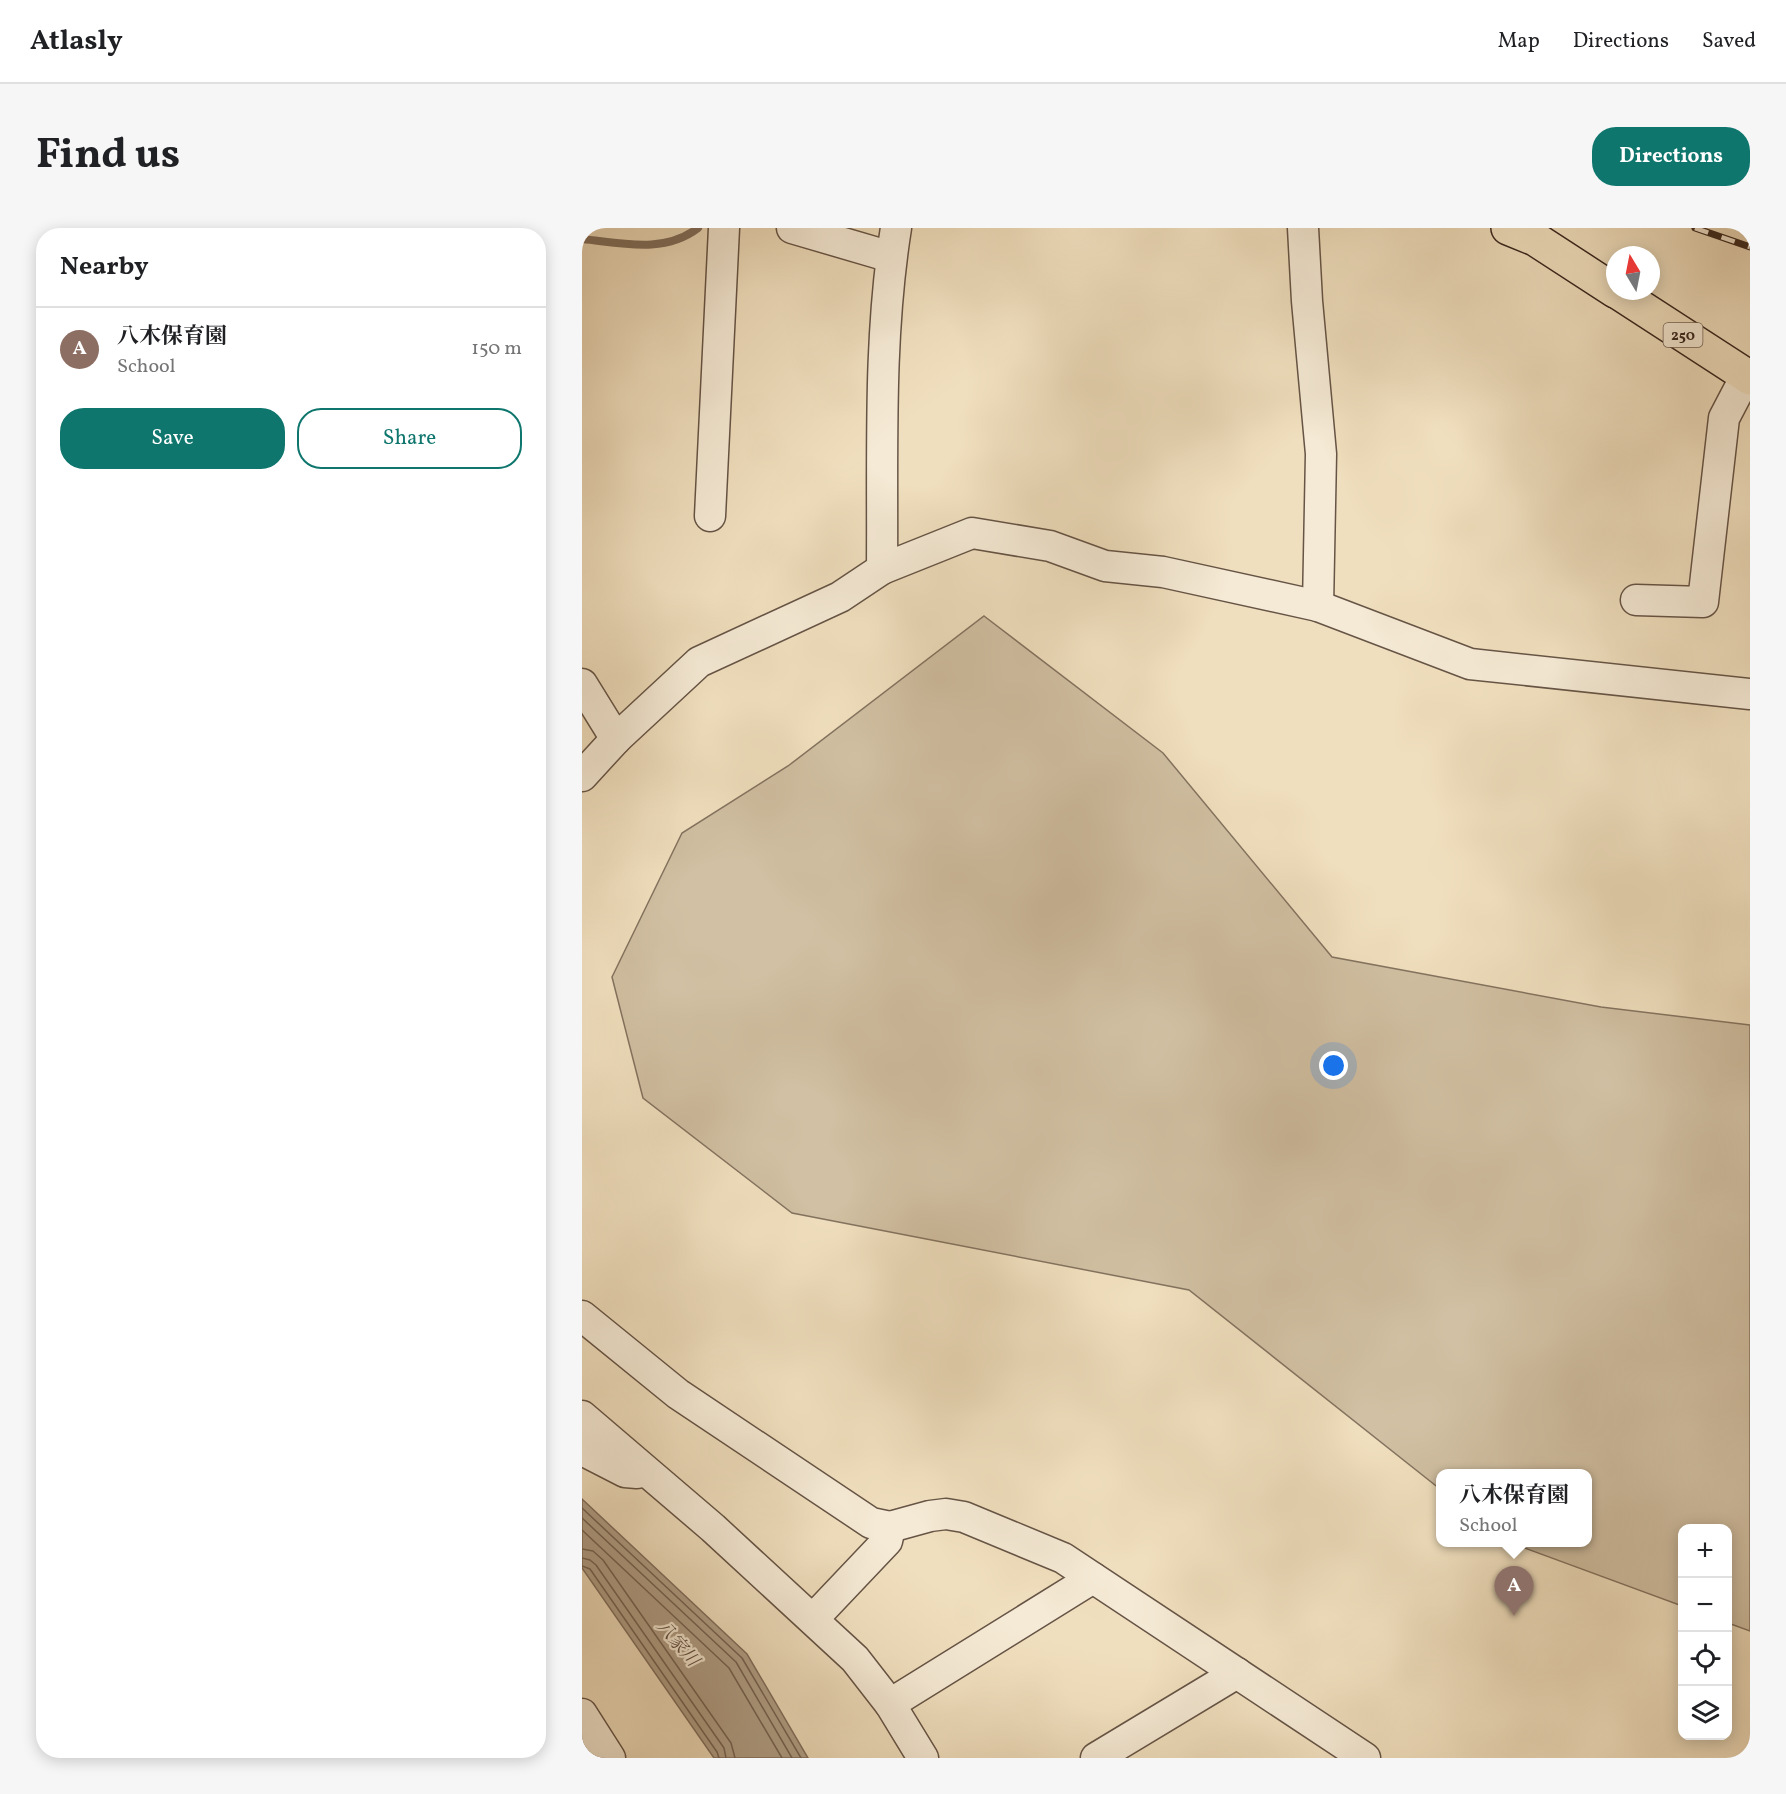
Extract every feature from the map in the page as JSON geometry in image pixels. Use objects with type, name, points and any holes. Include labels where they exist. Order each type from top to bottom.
[{"type":"highway","name":"250","points":[[1508,228],[1535,239],[1606,285]]},
{"type":"highway","name":"250","points":[[1629,300],[1748,377]]},
{"type":"street","points":[[710,516],[724,228]]},
{"type":"street","points":[[792,228],[891,257]]},
{"type":"street","points":[[882,570],[884,355],[891,257],[896,228]]},
{"type":"street","points":[[1303,228],[1307,301],[1321,454],[1318,606]]},
{"type":"street","points":[[1636,600],[1703,602],[1724,418],[1748,377]]},
{"type":"street","points":[[582,776],[616,740],[699,662],[840,597],[882,570],[972,533],[1050,546],[1105,566],[1163,572],[1318,606],[1470,664],[1750,694]]},
{"type":"street","points":[[582,684],[616,740]]},
{"type":"street","points":[[582,1316],[678,1394],[871,1523],[890,1527],[930,1516],[946,1514],[964,1517],[1063,1558],[1365,1758]]},
{"type":"street","points":[[582,1416],[813,1619],[855,1659],[890,1704],[923,1758]]},
{"type":"street","points":[[582,1450],[625,1472],[650,1475]]},
{"type":"street","points":[[813,1619],[887,1541],[890,1527]]},
{"type":"street","points":[[890,1704],[1093,1578]]},
{"type":"street","points":[[1096,1758],[1237,1673]]},
{"type":"street","points":[[582,1713],[610,1758]]},
{"type":"shaded area","points":[[984,616],[1163,753],[1332,957],[1601,1007],[1750,1025],[1750,1631],[1732,1624],[1732,1524],[1678,1524],[1678,1605],[1522,1547],[1592,1547],[1592,1469],[1436,1469],[1436,1486],[1189,1290],[792,1213],[643,1098],[612,977],[682,833],[788,766]]},
{"type":"water","name":"八家川","points":[[582,1499],[747,1654],[808,1758],[714,1758],[582,1568]]},
{"type":"waterway","points":[[582,239],[627,244],[657,244],[685,236],[698,228]]},
{"type":"railway","points":[[1695,228],[1750,247]]},
{"type":"railway","points":[[1740,228],[1750,231]]},
{"type":"place","name":"八木保育園","points":[[1514,1616]]}]
